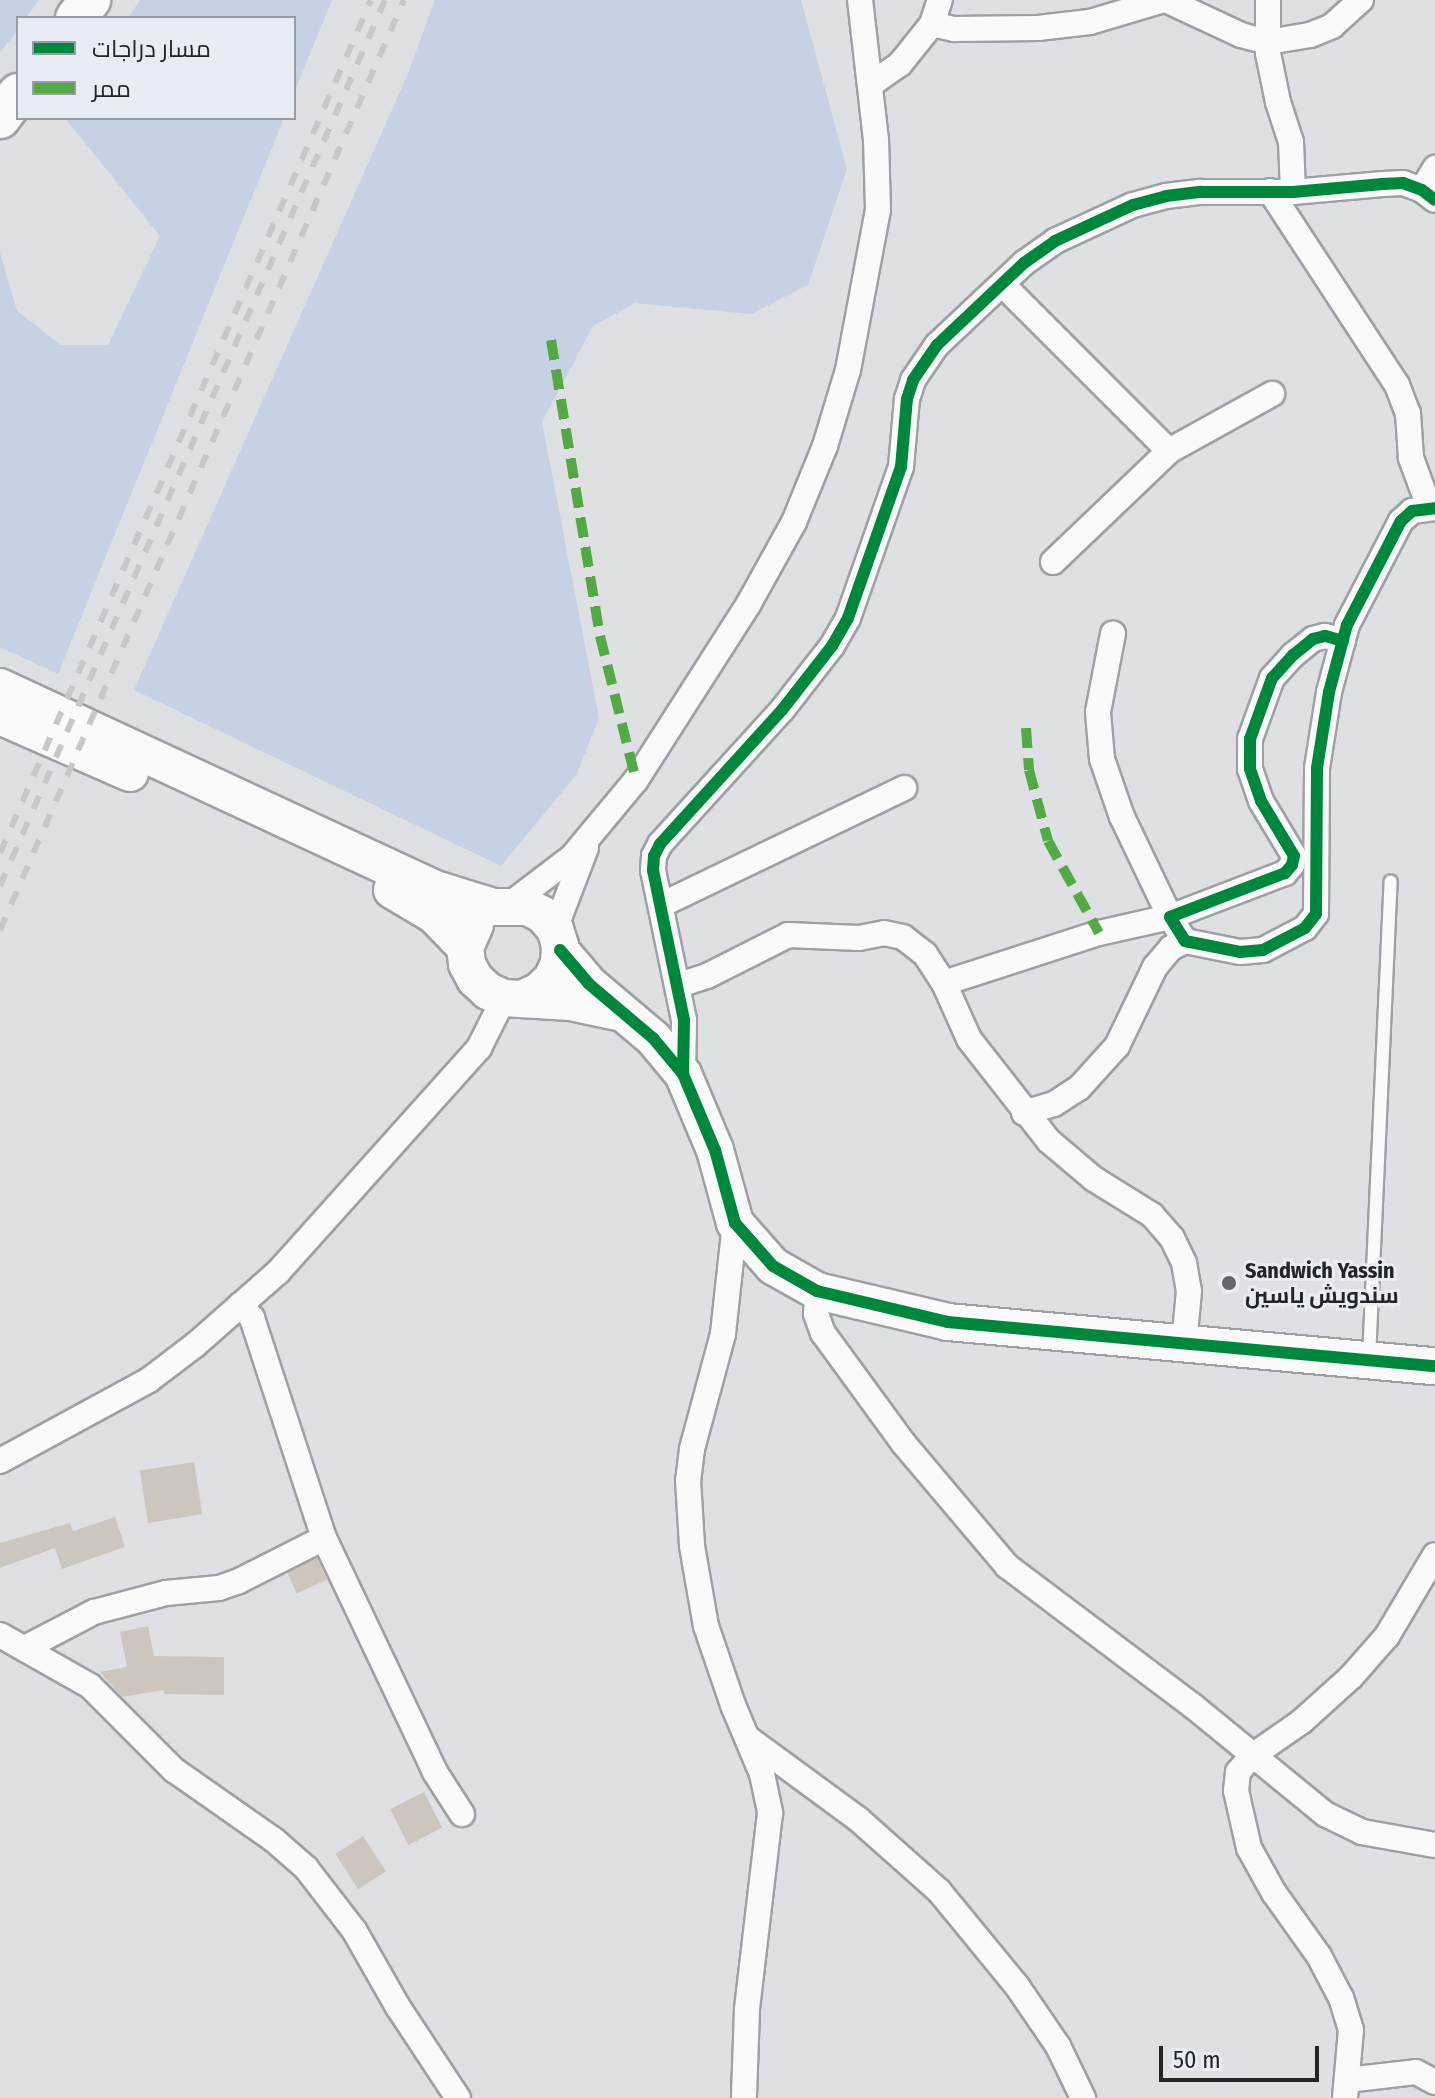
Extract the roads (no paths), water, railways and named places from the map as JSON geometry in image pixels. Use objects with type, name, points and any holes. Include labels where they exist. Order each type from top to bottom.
[{"type":"main road","points":[[78,16],[90,0]]},
{"type":"main road","points":[[0,118],[16,97]]},
{"type":"street","points":[[622,1013],[570,1002],[513,998],[488,991],[475,979],[467,964],[465,947],[471,931],[502,906],[553,875],[590,838],[636,780],[748,605],[794,522],[825,446],[848,370],[878,210],[870,85],[860,0]]},
{"type":"street","points":[[870,85],[900,64],[932,24],[940,0]]},
{"type":"street","points":[[932,24],[954,29],[1038,28],[1090,22],[1165,0],[1241,35],[1268,42],[1310,35],[1332,26],[1361,0]]},
{"type":"street","points":[[1024,1113],[1054,1104],[1079,1088],[1117,1046],[1155,967],[1171,948],[1185,941],[1240,952],[1263,950],[1305,928],[1316,914],[1319,892],[1317,768],[1329,692],[1343,641],[1356,604],[1401,521],[1412,511],[1432,508],[1411,458],[1408,413],[1397,385],[1281,192],[1291,142],[1271,76],[1268,0]]},
{"type":"street","points":[[683,1074],[684,1020],[653,870],[654,856],[660,844],[782,710],[832,646],[848,618],[901,467],[907,399],[921,365],[1002,284],[1055,241],[1133,205],[1166,196],[1201,192],[1281,192],[1403,183],[1429,195],[1435,168]]},
{"type":"street","points":[[1002,284],[1169,451]]},
{"type":"street","points":[[1053,562],[1169,451],[1272,394]]},
{"type":"street","points":[[1113,633],[1098,712],[1102,759],[1122,817],[1170,917],[1185,941]]},
{"type":"street","points":[[944,983],[1099,933],[1170,917],[1285,873],[1294,856],[1261,801],[1250,769],[1250,739],[1272,678],[1293,655],[1313,639],[1325,636],[1343,641]]},
{"type":"street","points":[[0,687],[270,822],[415,902],[450,930],[465,947]]},
{"type":"street","points":[[0,716],[435,889],[536,911],[589,984],[653,1038],[683,1074],[715,1150],[735,1223],[723,1334],[692,1449],[688,1509],[706,1626],[769,1798],[770,1835],[747,2010],[744,2098]]},
{"type":"street","points":[[661,905],[904,788]]},
{"type":"street","points":[[0,1461],[149,1380],[240,1305],[332,1215],[466,1063],[513,998],[539,991],[552,979],[558,940],[590,838]]},
{"type":"street","points":[[1290,868],[1319,892]]},
{"type":"street","points":[[679,985],[707,976],[788,935],[839,939],[884,933],[913,943],[944,983],[969,1039],[1024,1113],[1060,1151],[1094,1179],[1152,1215],[1172,1238],[1184,1263],[1189,1291],[1184,1344]]},
{"type":"street","points":[[735,1223],[773,1266],[817,1291],[948,1322],[1435,1366]]},
{"type":"street","points":[[817,1291],[816,1314],[823,1333],[904,1444],[1007,1566],[1343,1824],[1385,1838],[1435,1845]]},
{"type":"street","points":[[240,1305],[252,1318],[324,1538],[435,1772],[462,1814]]},
{"type":"street","points":[[25,1648],[94,1612],[166,1593],[219,1588],[239,1581],[324,1538]]},
{"type":"street","points":[[1435,1555],[1387,1636],[1351,1677],[1301,1722],[1252,1756],[1238,1772],[1236,1791],[1249,1848],[1274,1893],[1332,1978],[1351,2030],[1346,2089],[1416,2072],[1435,2082]]},
{"type":"street","points":[[0,1635],[90,1686],[174,1770],[274,1840],[306,1868],[354,1930],[398,2007],[458,2098]]},
{"type":"street","points":[[748,1738],[858,1819],[939,1891],[997,1959],[1041,2021],[1077,2081],[1083,2098]]},
{"type":"lane","points":[[1369,1359],[1391,882]]},
{"type":"railway","points":[[0,853],[371,0]]},
{"type":"railway","points":[[0,886],[385,0]]},
{"type":"railway","points":[[0,930],[404,0]]},
{"type":"place","name":"Sandwich Yassin سندويش ياسين","points":[[1229,1283]]}]
